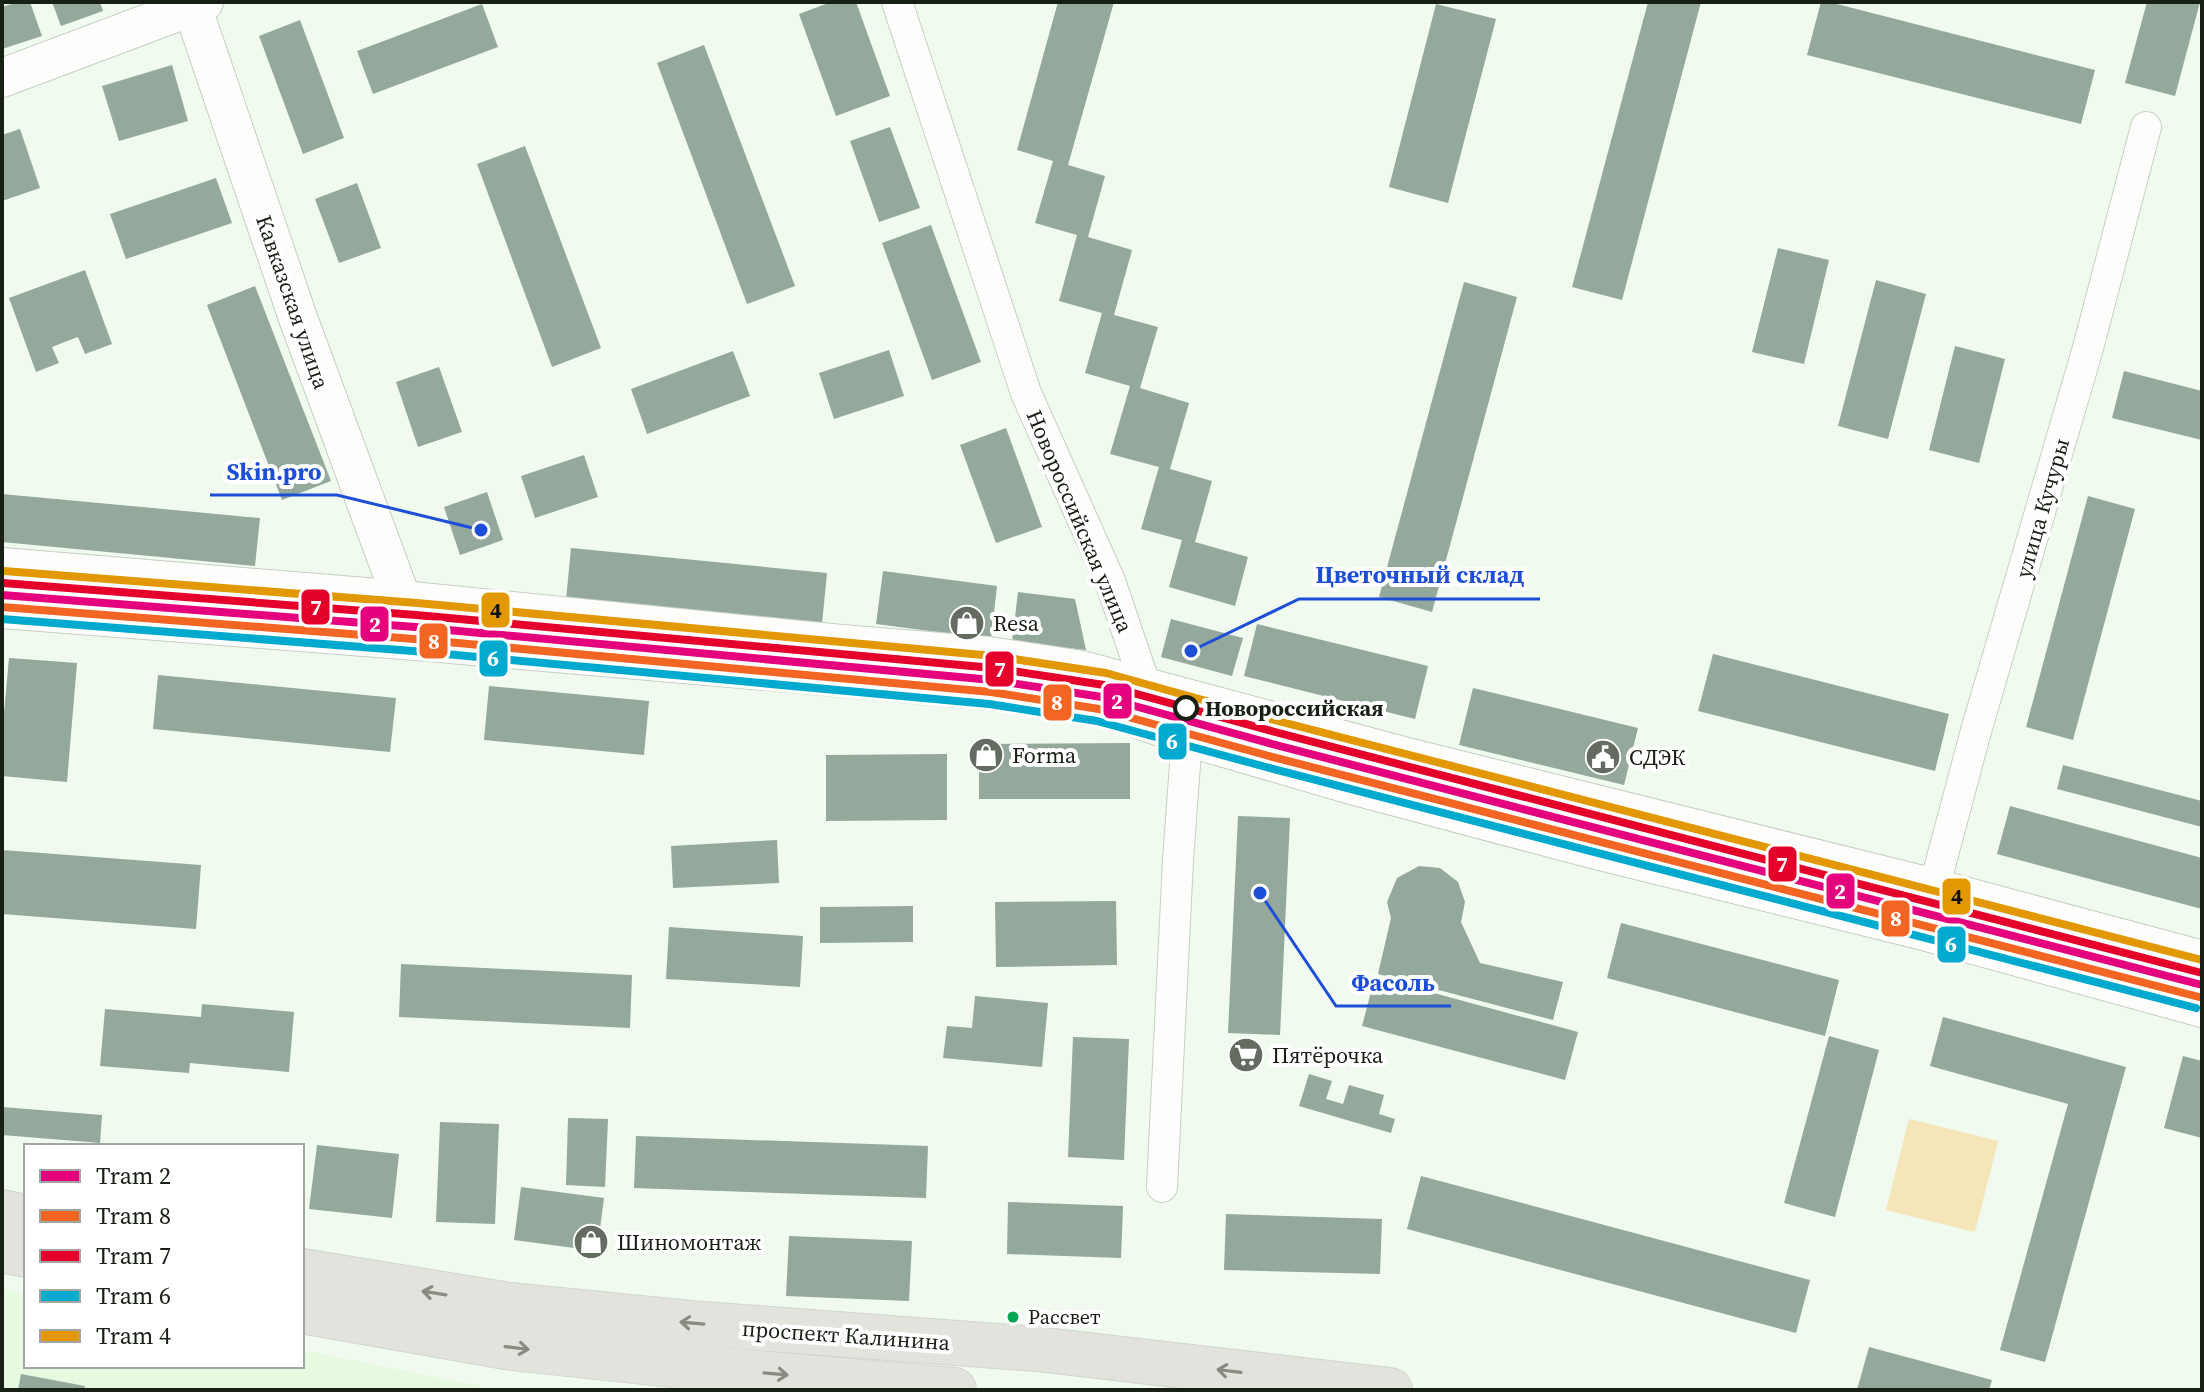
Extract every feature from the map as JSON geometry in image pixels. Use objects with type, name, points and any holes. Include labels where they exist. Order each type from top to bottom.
[{"type":"main road","points":[[2,1212],[24,1217]]},
{"type":"main road","points":[[2,1250],[24,1255]]},
{"type":"main road","name":"проспект Калинина","points":[[304,1271],[509,1305],[690,1323],[1037,1349],[1390,1390]]},
{"type":"main road","name":"проспект Калинина","points":[[304,1311],[512,1348],[954,1390]]},
{"type":"street","name":"Новороссийская улица","points":[[897,2],[1026,393],[1110,581],[1146,687],[1187,737]]},
{"type":"street","points":[[2,78],[195,3]]},
{"type":"street","name":"Кавказская улица","points":[[195,3],[298,318],[402,600]]},
{"type":"street","name":"улица Кучуры","points":[[1934,888],[1976,731],[2088,348],[2146,127]]},
{"type":"street","points":[[2,567],[402,600],[989,656],[1082,670],[1407,757],[1934,888],[2202,960]]},
{"type":"street","points":[[2,609],[432,642],[1000,692],[1117,711],[1187,737],[1355,786],[1916,929],[2202,1008]]},
{"type":"street","points":[[1162,1187],[1187,737]]},
{"type":"shaded area","points":[[1909,1119],[1998,1141],[1975,1232],[1886,1210]]},
{"type":"shaded area","points":[[2,1289],[24,1294],[24,1368],[304,1368],[304,1350],[501,1390],[2,1390]]},
{"type":"building","points":[[30,2],[42,36],[2,49],[2,7]]},
{"type":"building","points":[[52,2],[100,2],[103,11],[61,26]]},
{"type":"building","points":[[831,2],[856,2],[890,96],[836,116],[799,14]]},
{"type":"building","points":[[1058,2],[1114,2],[1068,165],[1105,176],[1088,237],[1132,250],[1114,315],[1158,327],[1140,388],[1189,403],[1170,469],[1212,481],[1195,542],[1248,557],[1235,606],[1169,587],[1182,540],[1141,529],[1159,467],[1110,454],[1130,386],[1085,373],[1102,313],[1059,301],[1077,235],[1035,223],[1053,161],[1017,150]]},
{"type":"building","points":[[1648,2],[1701,2],[1622,300],[1572,287]]},
{"type":"building","points":[[1821,2],[2095,70],[2081,124],[1807,55]]},
{"type":"building","points":[[2147,2],[2200,2],[2175,96],[2125,83]]},
{"type":"building","points":[[482,4],[498,47],[373,94],[357,51]]},
{"type":"building","points":[[1436,4],[1496,19],[1448,203],[1389,187]]},
{"type":"building","points":[[300,20],[344,138],[303,154],[259,36]]},
{"type":"building","points":[[704,45],[795,286],[747,304],[657,63]]},
{"type":"building","points":[[172,65],[188,121],[119,141],[102,86]]},
{"type":"building","points":[[890,127],[920,208],[879,222],[850,141]]},
{"type":"building","points":[[20,129],[40,188],[2,201],[2,135]]},
{"type":"building","points":[[525,146],[601,348],[552,367],[477,164]]},
{"type":"building","points":[[216,178],[232,223],[126,259],[110,214]]},
{"type":"building","points":[[357,183],[381,248],[339,263],[315,199]]},
{"type":"building","points":[[931,225],[981,362],[932,380],[882,243]]},
{"type":"building","points":[[1778,248],[1829,260],[1804,364],[1752,352]]},
{"type":"building","points":[[85,270],[112,344],[85,354],[78,337],[67,341],[52,347],[59,363],[36,372],[9,298]]},
{"type":"building","points":[[1876,280],[1926,294],[1888,439],[1838,426]]},
{"type":"building","points":[[1464,282],[1517,297],[1432,612],[1379,597]]},
{"type":"building","points":[[255,286],[331,481],[282,500],[207,305]]},
{"type":"building","points":[[1955,346],[2005,359],[1979,463],[1929,450]]},
{"type":"building","points":[[889,350],[904,396],[834,419],[819,373]]},
{"type":"building","points":[[733,351],[750,396],[647,434],[631,389]]},
{"type":"building","points":[[439,367],[462,432],[418,447],[396,382]]},
{"type":"building","points":[[2124,371],[2202,391],[2202,440],[2112,418]]},
{"type":"building","points":[[1006,428],[1042,527],[996,543],[960,445]]},
{"type":"building","points":[[584,455],[598,497],[535,518],[521,476]]},
{"type":"building","points":[[487,492],[503,540],[460,555],[444,507]]},
{"type":"building","points":[[2,494],[260,518],[255,566],[2,542]]},
{"type":"building","points":[[2088,496],[2135,509],[2073,740],[2026,727]]},
{"type":"building","points":[[571,548],[827,573],[822,624],[566,600]]},
{"type":"building","points":[[883,571],[997,586],[991,639],[876,624]]},
{"type":"building","points":[[1018,592],[1075,599],[1086,650],[1012,642]]},
{"type":"building","points":[[1171,619],[1243,638],[1232,676],[1161,657]]},
{"type":"building","points":[[1257,624],[1428,666],[1415,719],[1244,676]]},
{"type":"building","points":[[1713,654],[1949,714],[1935,771],[1698,711]]},
{"type":"building","points":[[9,658],[77,663],[67,782],[2,776],[2,735]]},
{"type":"building","points":[[158,675],[396,698],[390,752],[153,729]]},
{"type":"building","points":[[489,686],[649,701],[644,755],[484,740]]},
{"type":"building","points":[[1473,688],[1638,728],[1624,785],[1459,745]]},
{"type":"building","points":[[1130,743],[1130,799],[979,799],[979,744]]},
{"type":"building","points":[[947,754],[947,820],[826,821],[826,755]]},
{"type":"building","points":[[2063,765],[2202,801],[2202,827],[2057,789]]},
{"type":"building","points":[[2010,806],[2202,858],[2202,909],[1997,854]]},
{"type":"building","points":[[1238,816],[1290,818],[1280,1035],[1228,1033]]},
{"type":"building","points":[[777,840],[779,883],[673,888],[671,846]]},
{"type":"building","points":[[2,850],[201,865],[196,929],[2,914]]},
{"type":"building","points":[[1419,866],[1440,868],[1458,882],[1465,902],[1461,922],[1480,963],[1563,982],[1553,1020],[1378,974],[1391,918],[1387,902],[1397,878]]},
{"type":"building","points":[[1116,901],[1117,965],[996,967],[995,902]]},
{"type":"building","points":[[913,906],[913,942],[820,943],[820,907]]},
{"type":"building","points":[[1621,923],[1839,980],[1825,1036],[1607,978]]},
{"type":"building","points":[[669,927],[803,936],[800,987],[666,979]]},
{"type":"building","points":[[401,964],[632,975],[630,1028],[399,1017]]},
{"type":"building","points":[[1375,977],[1578,1032],[1565,1080],[1362,1026]]},
{"type":"building","points":[[975,996],[1048,1003],[1042,1067],[943,1058],[947,1026],[972,1028]]},
{"type":"building","points":[[202,1004],[294,1012],[289,1072],[190,1063],[189,1073],[100,1066],[105,1009],[201,1017]]},
{"type":"building","points":[[1943,1017],[2126,1067],[2045,1362],[2000,1350],[2068,1104],[1930,1066]]},
{"type":"building","points":[[1829,1036],[1879,1050],[1835,1217],[1784,1203]]},
{"type":"building","points":[[1073,1037],[1129,1039],[1124,1160],[1068,1157]]},
{"type":"building","points":[[2183,1056],[2202,1061],[2202,1138],[2164,1128]]},
{"type":"building","points":[[1309,1074],[1332,1081],[1326,1099],[1343,1104],[1349,1085],[1384,1095],[1379,1114],[1395,1119],[1391,1133],[1299,1106]]},
{"type":"building","points":[[2,1107],[102,1115],[100,1143],[2,1135]]},
{"type":"building","points":[[568,1118],[608,1119],[605,1187],[566,1185]]},
{"type":"building","points":[[440,1122],[499,1124],[495,1224],[436,1222]]},
{"type":"building","points":[[636,1136],[928,1146],[926,1198],[634,1188]]},
{"type":"building","points":[[317,1145],[399,1154],[392,1218],[309,1209]]},
{"type":"building","points":[[1421,1176],[1810,1280],[1796,1333],[1407,1229]]},
{"type":"building","points":[[521,1187],[604,1198],[597,1251],[514,1240]]},
{"type":"building","points":[[1008,1202],[1123,1206],[1121,1258],[1007,1254]]},
{"type":"building","points":[[1226,1214],[1382,1219],[1380,1274],[1224,1270]]},
{"type":"building","points":[[789,1236],[912,1241],[909,1301],[786,1296]]},
{"type":"building","points":[[1869,1347],[1992,1380],[1989,1390],[1857,1390]]},
{"type":"building","points":[[21,1374],[85,1386],[84,1390],[18,1390]]},
{"type":"tram line","name":"4","points":[[4,571],[417,603],[994,656],[1106,673],[1278,721],[2202,960]]},
{"type":"tram line","name":"7","points":[[3,583],[416,615],[993,668],[1104,685],[2202,973]]},
{"type":"tram line","name":"2","points":[[2,595],[415,627],[992,680],[1102,697],[1272,744],[2202,985]]},
{"type":"tram line","name":"8","points":[[2,607],[414,639],[991,692],[1099,709],[1269,756],[2199,997]]},
{"type":"tram line","name":"6","points":[[2,619],[413,651],[989,704],[1097,721],[2196,1008]]},
{"type":"place","name":"Skin.pro","points":[[481,530]]},
{"type":"place","name":"Resa","points":[[967,623]]},
{"type":"place","name":"Цветочный склад","points":[[1191,651]]},
{"type":"place","name":"Новороссийская","points":[[1186,708]]},
{"type":"place","name":"Forma","points":[[986,755]]},
{"type":"place","name":"СДЭК","points":[[1603,757]]},
{"type":"place","name":"Фасоль","points":[[1260,893]]},
{"type":"place","name":"Пятёрочка","points":[[1246,1055]]},
{"type":"place","name":"Шиномонтаж","points":[[591,1242]]},
{"type":"place","name":"Рассвет","points":[[1013,1317]]}]
